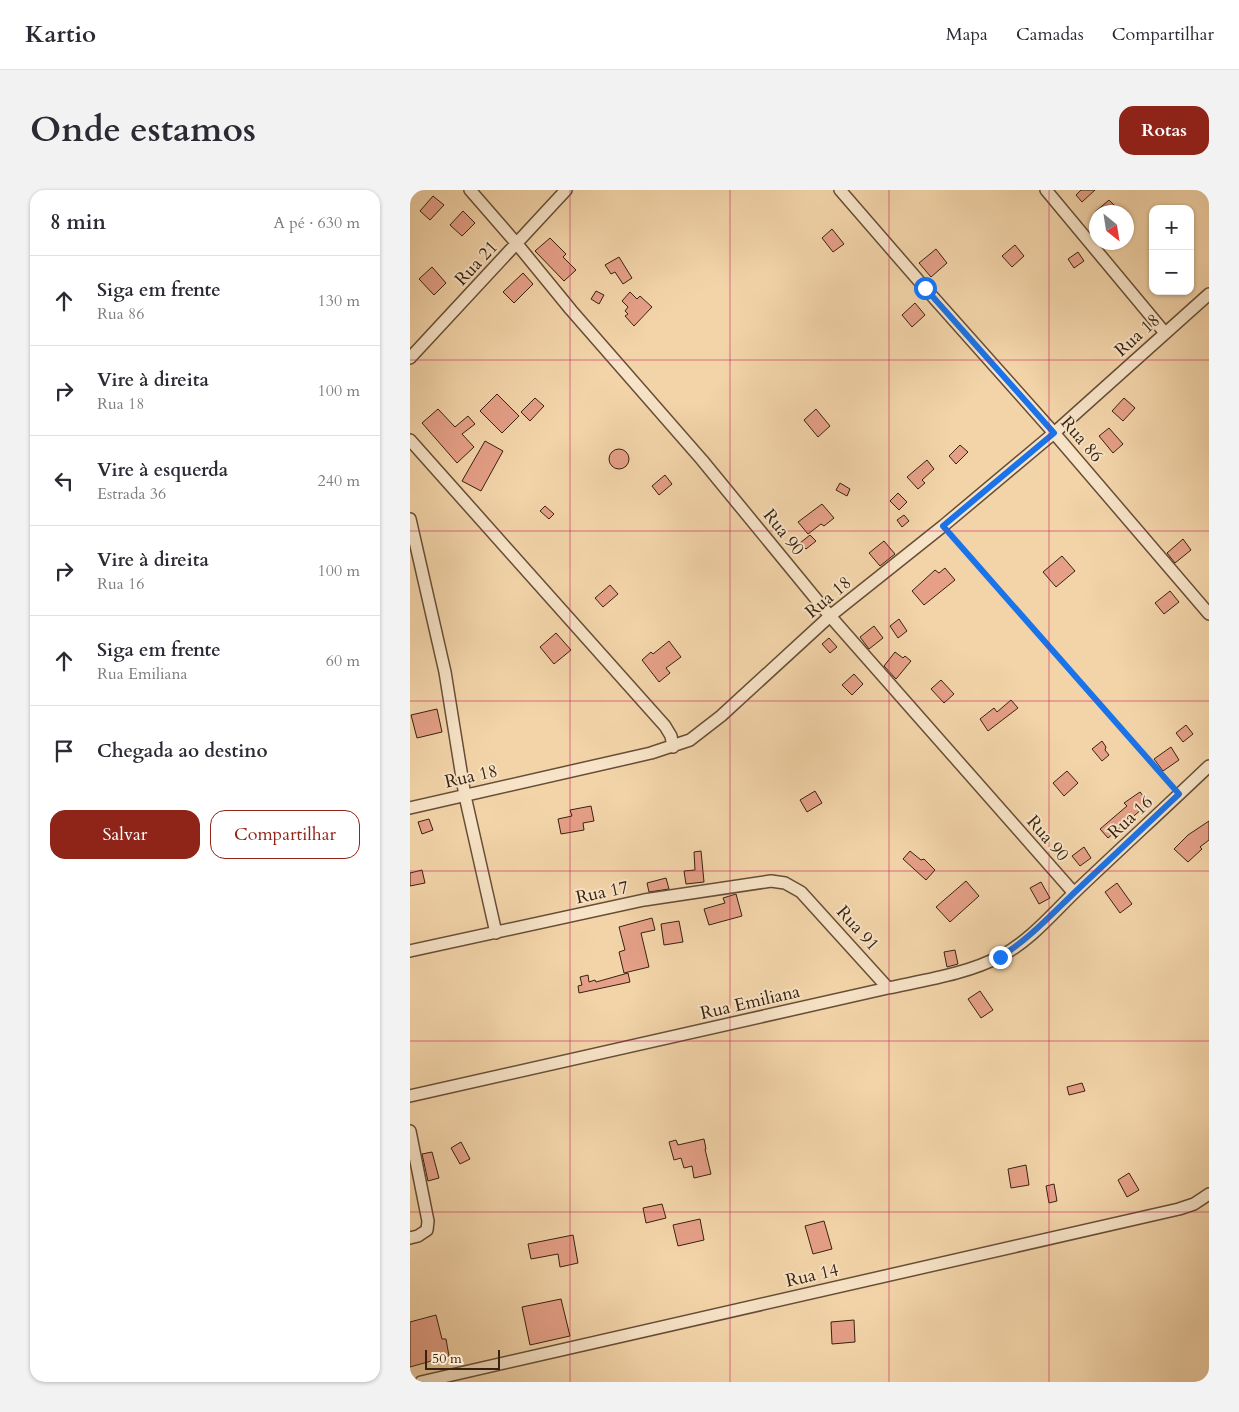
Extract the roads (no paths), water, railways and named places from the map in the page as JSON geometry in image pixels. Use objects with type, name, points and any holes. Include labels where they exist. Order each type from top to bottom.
[{"type":"street","name":"Rua 90","points":[[470,190],[571,310],[702,460],[830,616],[1074,893]]},
{"type":"street","name":"Rua 21","points":[[410,358],[566,190]]},
{"type":"street","name":"Rua 86","points":[[840,190],[1054,433],[1209,614]]},
{"type":"street","points":[[1046,190],[1165,334]]},
{"type":"street","name":"Rua 18","points":[[410,808],[651,754],[690,740],[707,728],[830,616],[943,526],[1054,433],[1209,294]]},
{"type":"street","points":[[410,440],[666,726],[671,736],[673,747]]},
{"type":"street","points":[[410,519],[445,672],[465,796],[496,933]]},
{"type":"street","name":"Rua 16","points":[[1074,893],[1209,766]]},
{"type":"street","name":"Rua 17","points":[[410,951],[644,900],[754,883],[771,881],[785,883],[801,892]]},
{"type":"street","name":"Rua 91","points":[[801,892],[888,988]]},
{"type":"street","name":"Rua Emiliana","points":[[410,1096],[966,970],[1000,957],[1017,946],[1041,926],[1074,893]]},
{"type":"street","points":[[410,1131],[428,1221],[426,1230],[414,1237]]},
{"type":"street","name":"Rua 14","points":[[420,1382],[1179,1209],[1194,1204],[1209,1194]]}]
